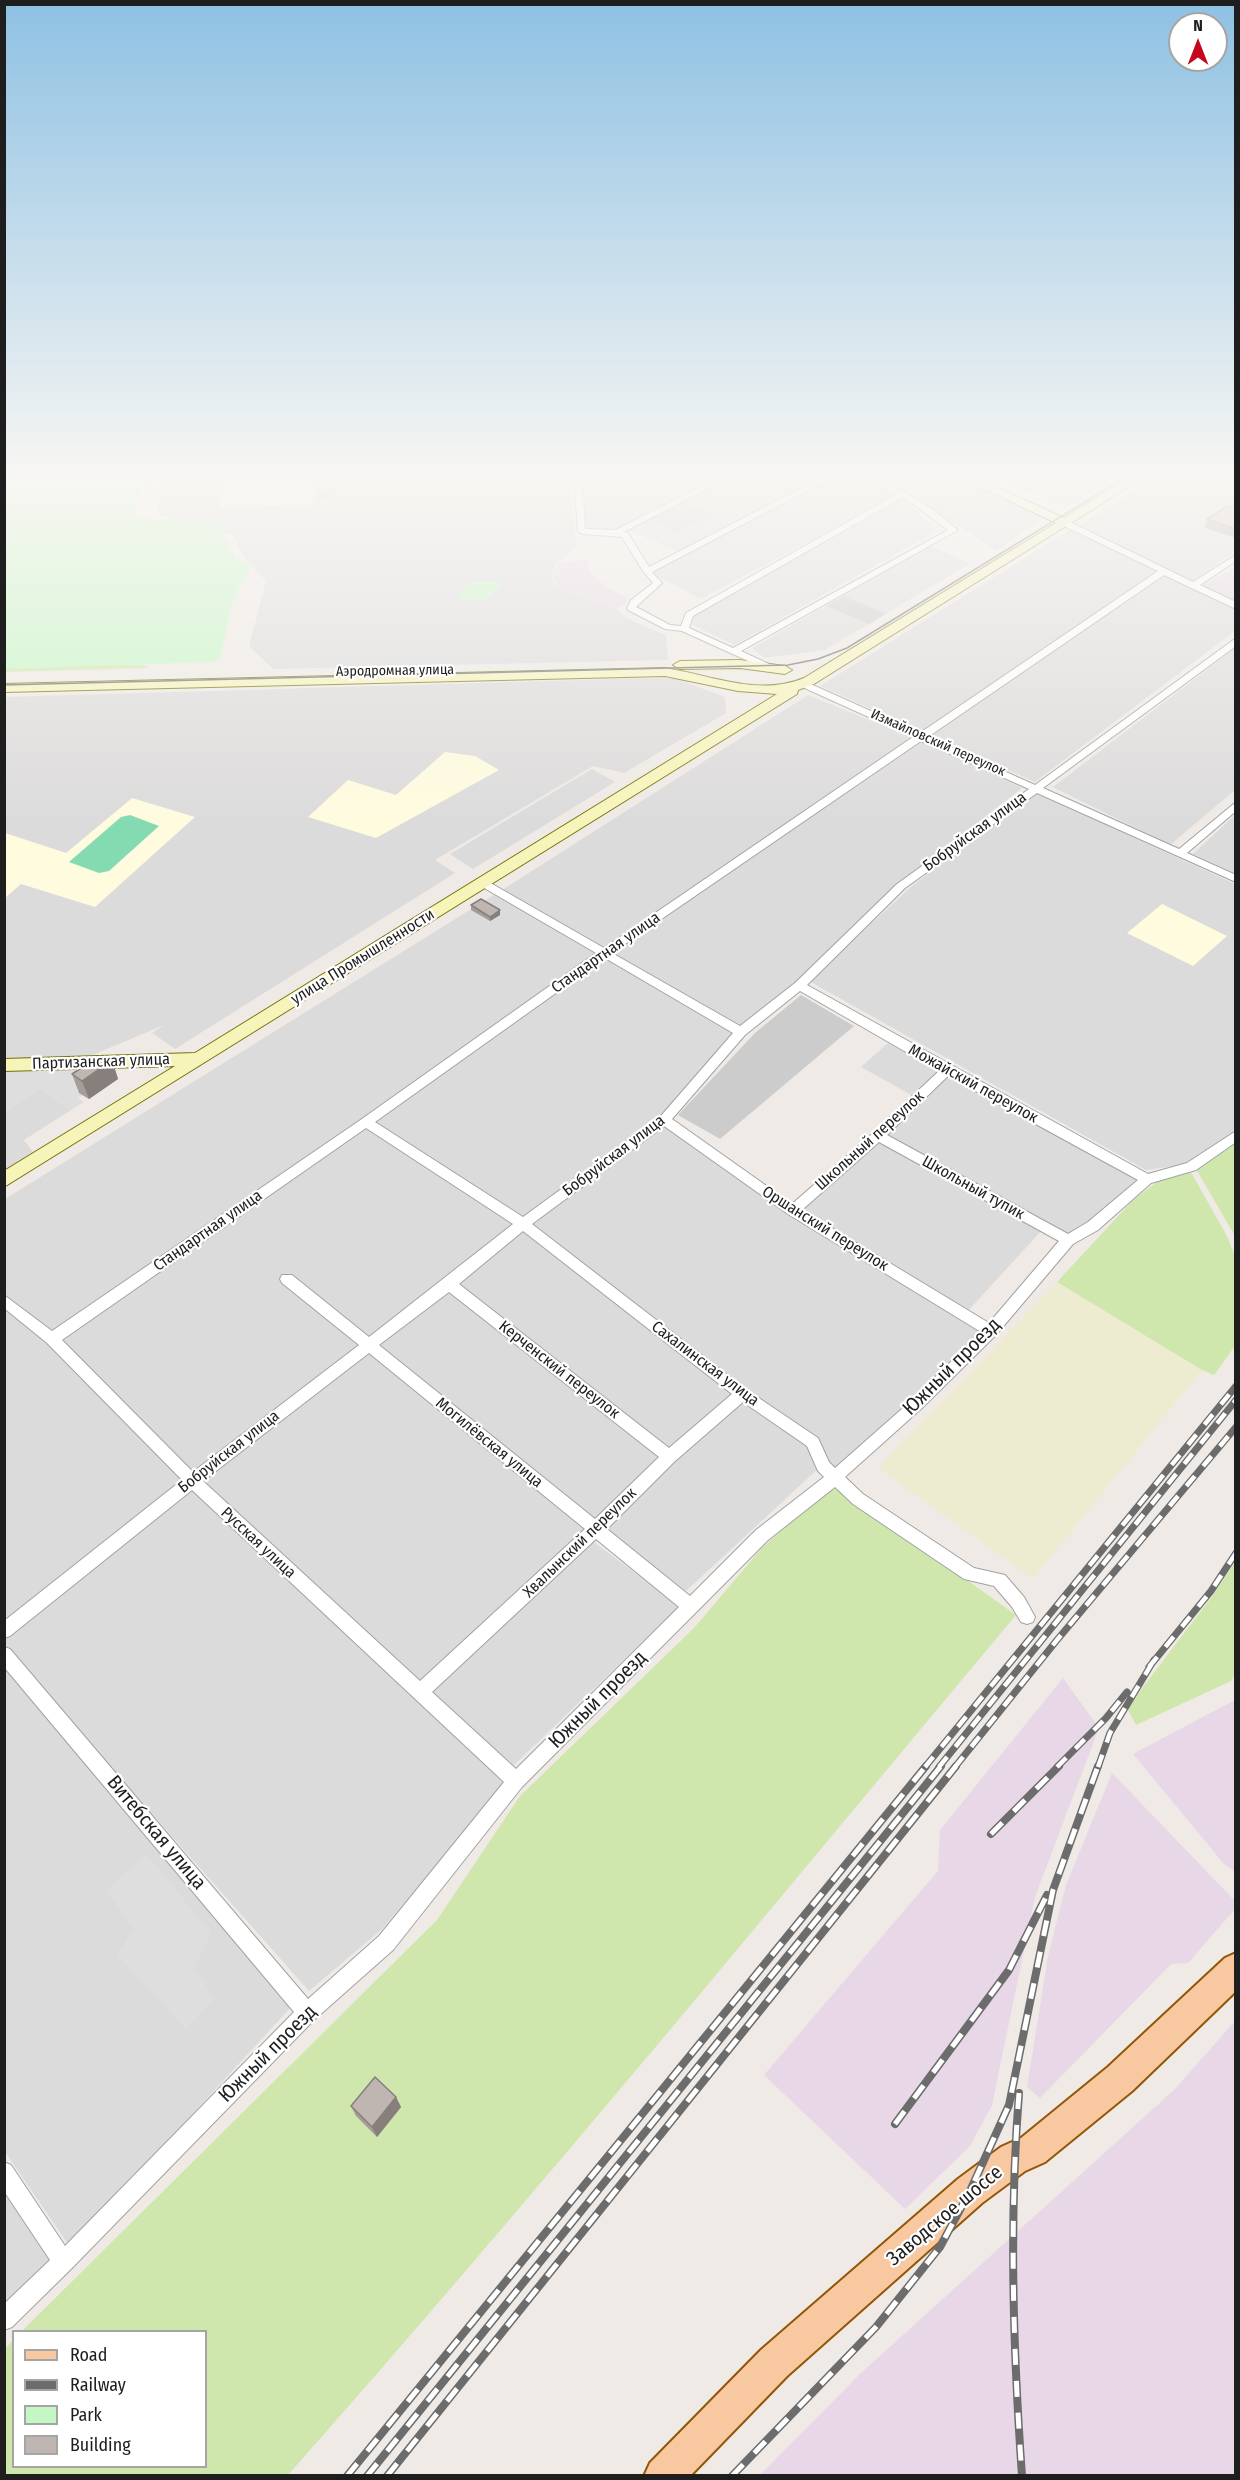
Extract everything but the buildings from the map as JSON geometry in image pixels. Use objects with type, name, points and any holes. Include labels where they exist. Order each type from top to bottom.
[{"type":"main road","name":"улица Промышленности","points":[[4,1180],[799,686],[946,592]]},
{"type":"main road","name":"улица Промышленности","points":[[722,734],[742,709],[751,689],[766,672],[841,659]]},
{"type":"main road","name":"Аэродромная улица","points":[[4,681],[649,665],[734,664],[766,672]]},
{"type":"main road","points":[[766,672],[762,684],[766,688],[799,686],[808,676],[795,668]]},
{"type":"main road","name":"Аэродромная улица","points":[[4,688],[665,672],[695,676],[751,689],[799,686]]},
{"type":"main road","name":"Партизанская улица","points":[[4,1065],[198,1059]]},
{"type":"main road","name":"Заводское шоссе","points":[[663,2475],[774,2363],[970,2191],[1013,2159],[1033,2150],[1120,2079],[1236,1969]]},
{"type":"street","points":[[647,592],[634,602],[632,608],[668,627],[684,629],[736,650],[766,672]]},
{"type":"street","points":[[684,629],[688,615],[729,592]]},
{"type":"street","points":[[736,650],[842,592]]},
{"type":"street","name":"Стандартная улица","points":[[52,1339],[604,953],[1134,592]]},
{"type":"street","points":[[1207,592],[1236,606]]},
{"type":"street","name":"Бобруйская улица","points":[[4,1631],[192,1480],[449,1284],[523,1224],[664,1120],[741,1032],[799,986],[901,886],[1144,711],[1236,641]]},
{"type":"street","name":"Измайловский переулок","points":[[799,686],[924,737],[1236,879]]},
{"type":"street","points":[[1180,854],[1236,805]]},
{"type":"street","points":[[483,883],[741,1032]]},
{"type":"street","name":"Можайский переулок","points":[[799,986],[947,1070],[1148,1179]]},
{"type":"street","name":"Школьный переулок","points":[[793,1211],[878,1136],[947,1070]]},
{"type":"street","name":"Оршанский переулок","points":[[664,1120],[793,1211],[991,1331]]},
{"type":"street","name":"Сахалинская улица","points":[[365,1122],[523,1224],[742,1394],[813,1442],[823,1466],[858,1499],[970,1574],[999,1580],[1018,1602],[1027,1617]]},
{"type":"street","name":"Южный проезд","points":[[4,2319],[64,2262],[307,2013],[386,1943],[516,1781],[762,1535],[834,1478],[917,1404],[991,1331],[1068,1240],[1093,1226],[1148,1179],[1191,1167],[1236,1135]]},
{"type":"street","name":"Школьный тупик","points":[[878,1136],[1068,1240]]},
{"type":"street","name":"Могилёвская улица","points":[[287,1280],[692,1607]]},
{"type":"street","name":"Керченский переулок","points":[[449,1284],[669,1457]]},
{"type":"street","name":"Русская улица","points":[[4,1300],[52,1339],[192,1480],[516,1781]]},
{"type":"street","name":"Хвалынский переулок","points":[[419,1693],[595,1530],[669,1457],[742,1394]]},
{"type":"street","name":"Витебская улица","points":[[4,1654],[307,2013]]},
{"type":"street","points":[[4,2172],[64,2262]]},
{"type":"shaded area","points":[[263,592],[571,592],[618,610],[626,618],[666,635],[668,660],[273,669],[249,646]]},
{"type":"shaded area","points":[[572,592],[616,592],[628,599],[625,605],[616,609]]},
{"type":"shaded area","points":[[687,592],[715,592],[701,599]]},
{"type":"shaded area","points":[[736,592],[829,592],[734,645],[693,625],[693,616]]},
{"type":"shaded area","points":[[850,592],[923,592],[825,650],[765,658],[752,648]]},
{"type":"shaded area","points":[[971,592],[1128,592],[926,733],[820,686]]},
{"type":"shaded area","points":[[1141,592],[1199,592],[1235,610],[1235,631],[1035,782],[929,735]]},
{"type":"shaded area","points":[[1216,592],[1235,592],[1235,600]]},
{"type":"shaded area","points":[[844,596],[886,614],[869,624],[826,606]]},
{"type":"shaded area","points":[[1235,648],[1235,790],[1170,845],[1053,787]]},
{"type":"shaded area","points":[[647,678],[677,679],[725,697],[726,713],[624,773],[593,766],[435,860],[455,873],[175,1049],[152,1033],[164,1025],[83,1059],[5,1059],[4,697]]},
{"type":"shaded area","points":[[808,695],[917,739],[604,951],[502,890]]},
{"type":"shaded area","points":[[920,741],[1022,788],[898,884],[797,985],[742,1030],[607,954]]},
{"type":"shaded area","points":[[445,752],[475,756],[499,770],[376,838],[308,817],[348,780],[396,795]]},
{"type":"shaded area","points":[[592,769],[615,782],[473,869],[450,854]]},
{"type":"shaded area","points":[[1034,792],[1235,884],[1235,1138],[1200,1162],[1146,1170],[809,981],[912,886]]},
{"type":"shaded area","points":[[132,798],[195,817],[95,907],[21,884],[5,898],[5,833],[66,853]]},
{"type":"shaded area","points":[[1235,815],[1235,873],[1193,854]]},
{"type":"shaded area","points":[[497,893],[600,953],[54,1335],[5,1295],[5,1199]]},
{"type":"shaded area","points":[[1162,904],[1227,936],[1193,966],[1127,933]]},
{"type":"shaded area","points":[[603,955],[738,1033],[662,1118],[523,1221],[370,1122]]},
{"type":"shaded area","points":[[801,995],[854,1026],[720,1139],[678,1115],[755,1033]]},
{"type":"shaded area","points":[[888,1043],[940,1071],[913,1096],[861,1067]]},
{"type":"shaded area","points":[[83,1068],[86,1081],[76,1090],[83,1095],[78,1098],[84,1102],[71,1110],[40,1089],[5,1112],[5,1071]]},
{"type":"shaded area","points":[[948,1075],[1144,1179],[1091,1225],[1067,1238],[883,1136]]},
{"type":"shaded area","points":[[40,1089],[71,1110],[24,1140],[33,1152],[5,1170],[5,1112]]},
{"type":"shaded area","points":[[665,1122],[989,1331],[834,1474],[815,1441],[744,1392],[528,1224]]},
{"type":"shaded area","points":[[365,1125],[519,1224],[192,1476],[56,1338]]},
{"type":"shaded area","points":[[880,1140],[1043,1229],[966,1313],[801,1211]]},
{"type":"shaded area","points":[[524,1227],[737,1394],[669,1449],[452,1284]]},
{"type":"shaded area","points":[[449,1287],[658,1457],[594,1520],[373,1345]]},
{"type":"shaded area","points":[[5,1305],[50,1342],[185,1481],[5,1626]]},
{"type":"shaded area","points":[[369,1349],[590,1533],[419,1683],[197,1481]]},
{"type":"shaded area","points":[[743,1397],[811,1443],[820,1467],[686,1591],[600,1529]]},
{"type":"shaded area","points":[[191,1486],[507,1784],[381,1930],[309,1991],[5,1648],[4,1636]]},
{"type":"shaded area","points":[[591,1540],[680,1606],[514,1765],[425,1692]]},
{"type":"shaded area","points":[[4,1665],[293,2005],[70,2247],[5,2152]]},
{"type":"shaded area","points":[[1063,1678],[1099,1728],[1035,1897],[992,2105],[970,2146],[905,2209],[764,2075],[938,1871],[940,1830]]},
{"type":"shaded area","points":[[1235,1700],[1235,1872],[1224,1864],[1133,1754]]},
{"type":"shaded area","points":[[1112,1773],[1235,1901],[1235,1909],[1188,1963],[1171,1964],[1040,2098],[1027,2087],[1048,1956],[1066,1885]]},
{"type":"shaded area","points":[[146,1853],[211,1933],[195,1968],[214,1999],[186,2029],[117,1955],[133,1928],[106,1891]]},
{"type":"shaded area","points":[[1235,2021],[1235,2475],[760,2475],[861,2373],[1174,2090]]},
{"type":"shaded area","points":[[4,2192],[52,2260],[4,2305]]},
{"type":"green space","points":[[5,592],[238,592],[232,603],[220,659],[209,662],[5,669]]},
{"type":"green space","points":[[460,592],[494,592],[485,600],[460,600]]},
{"type":"green space","points":[[4,663],[144,665],[150,668],[5,672]]},
{"type":"green space","points":[[130,815],[159,826],[109,871],[99,873],[69,862],[121,817]]},
{"type":"green space","points":[[1235,1144],[1235,1236],[1196,1169],[1211,1157]]},
{"type":"green space","points":[[1188,1171],[1192,1174],[1227,1236],[1235,1256],[1235,1346],[1214,1375],[1202,1370],[1057,1282],[1133,1200],[1161,1179]]},
{"type":"green space","points":[[1057,1282],[1202,1370],[1033,1579],[878,1468]]},
{"type":"green space","points":[[834,1482],[855,1501],[1016,1615],[473,2263],[288,2475],[5,2476],[5,2349],[12,2341],[12,2468],[207,2468],[207,2330],[23,2330],[437,1920],[520,1796],[694,1628],[761,1549]]},
{"type":"green space","points":[[1235,1562],[1235,1673],[1231,1681],[1136,1725],[1127,1708],[1214,1594]]},
{"type":"tram line","points":[[4,685],[788,665],[818,659],[847,648],[939,592]]},
{"type":"railway","points":[[925,1767],[1236,1386]]},
{"type":"railway","points":[[939,1767],[1236,1400]]},
{"type":"railway","points":[[955,1767],[1057,1640],[1236,1427]]},
{"type":"railway","points":[[1152,1663],[1211,1591],[1236,1553]]},
{"type":"railway","points":[[1098,1767],[1110,1733],[1152,1663]]},
{"type":"railway","points":[[1149,1667],[1152,1663]]},
{"type":"railway","points":[[1057,1767],[1106,1718],[1127,1692]]},
{"type":"railway","points":[[347,2476],[926,1766]]},
{"type":"railway","points":[[367,2476],[941,1766]]},
{"type":"railway","points":[[387,2476],[956,1766]]},
{"type":"railway","points":[[991,1834],[1059,1766]]},
{"type":"railway","points":[[732,2476],[876,2327],[940,2247],[970,2191],[1009,2105],[1053,1890],[1098,1766]]},
{"type":"railway","points":[[895,2124],[1009,1970],[1047,1895]]},
{"type":"railway","points":[[1019,2093],[1014,2189],[1013,2284],[1022,2476]]}]
